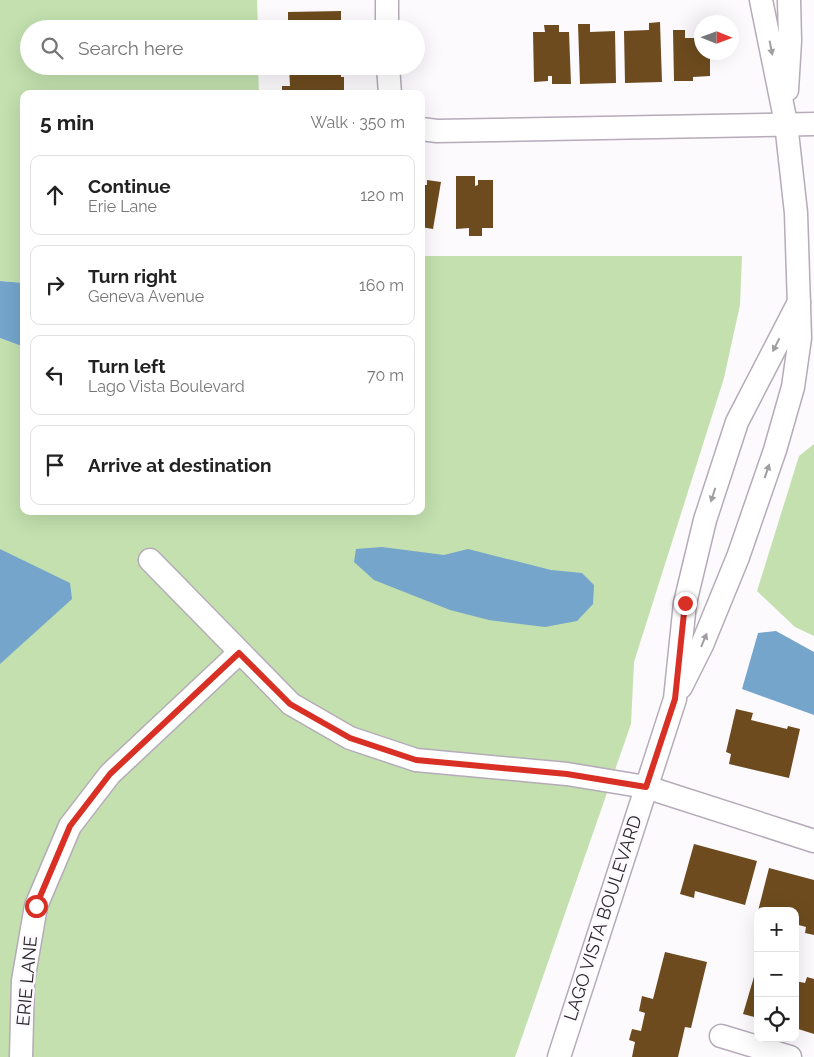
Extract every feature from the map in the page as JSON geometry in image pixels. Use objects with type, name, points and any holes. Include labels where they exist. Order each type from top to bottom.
[{"type":"street","points":[[387,0],[387,20]]},
{"type":"street","name":"LAGO VISTA BOULEVARD","points":[[558,1057],[675,699],[685,603],[705,520],[737,422],[799,302],[796,213],[786,123],[761,0]]},
{"type":"street","points":[[786,123],[790,41],[789,0]]},
{"type":"street","points":[[389,75],[390,90]]},
{"type":"street","points":[[425,128],[446,131],[736,126],[786,123],[814,124]]},
{"type":"street","points":[[675,699],[702,645],[738,557],[775,450],[793,387],[800,338],[799,302]]},
{"type":"street","points":[[150,560],[290,704],[350,738],[416,760],[567,774],[646,787],[814,841]]},
{"type":"street","name":"ERIE LANE","points":[[21,1057],[24,981],[36,906],[70,826],[110,774],[239,653]]},
{"type":"street","points":[[721,1036],[790,1057]]},
{"type":"green space","points":[[0,0],[257,0],[258,20],[20,20],[20,75],[258,75],[259,90],[20,90],[20,283],[0,281]]},
{"type":"green space","points":[[425,256],[742,256],[740,305],[724,378],[634,662],[631,724],[515,1057],[0,1057],[0,338],[20,346],[20,515],[425,515]]},
{"type":"green space","points":[[814,444],[814,636],[795,627],[757,591],[799,456]]},
{"type":"water","points":[[0,281],[20,283],[20,346],[0,338]]},
{"type":"water","points":[[382,547],[444,555],[468,549],[551,570],[582,573],[594,585],[593,604],[577,621],[545,627],[489,620],[450,610],[374,580],[354,562],[356,549]]},
{"type":"water","points":[[0,549],[70,583],[72,599],[0,664]]},
{"type":"water","points":[[776,631],[814,652],[814,715],[742,689],[758,633]]},
{"type":"building","points":[[341,11],[341,20],[288,20],[288,12]]},
{"type":"building","points":[[660,22],[662,82],[625,83],[624,31],[649,30],[649,23]]},
{"type":"building","points":[[578,24],[590,24],[590,32],[615,31],[616,83],[580,84]]},
{"type":"building","points":[[544,25],[559,25],[559,32],[569,32],[571,84],[552,84],[552,76],[548,76],[548,81],[534,82],[533,32],[545,32]]},
{"type":"building","points":[[673,30],[685,30],[685,38],[694,38],[694,60],[710,60],[710,76],[693,77],[693,81],[674,81]]},
{"type":"building","points":[[289,75],[341,75],[341,77],[344,77],[344,90],[282,90],[282,86],[290,86]]},
{"type":"building","points":[[456,176],[475,176],[475,186],[478,185],[478,180],[493,180],[493,228],[482,228],[482,236],[469,236],[469,228],[456,229]]},
{"type":"building","points":[[427,180],[441,182],[433,229],[425,228],[425,185],[427,185]]},
{"type":"building","points":[[736,709],[753,713],[751,720],[787,729],[788,726],[800,729],[789,778],[729,764],[731,754],[726,752]]},
{"type":"building","points":[[694,844],[757,861],[745,905],[695,891],[694,898],[680,894]]},
{"type":"building","points":[[769,868],[814,880],[814,935],[805,933],[806,927],[799,925],[799,907],[759,907]]},
{"type":"building","points":[[665,952],[707,962],[691,1028],[685,1027],[678,1057],[632,1057],[635,1042],[629,1040],[632,1029],[641,1031],[645,1013],[639,1011],[642,996],[653,999]]},
{"type":"building","points":[[754,977],[754,1017],[743,1014]]},
{"type":"building","points":[[807,977],[814,979],[814,1034],[799,1029],[799,982],[805,983]]},
{"type":"route","points":[[36,906],[70,826],[110,774],[239,653],[290,704],[350,738],[416,760],[567,774],[646,787],[675,699],[685,603]]}]
